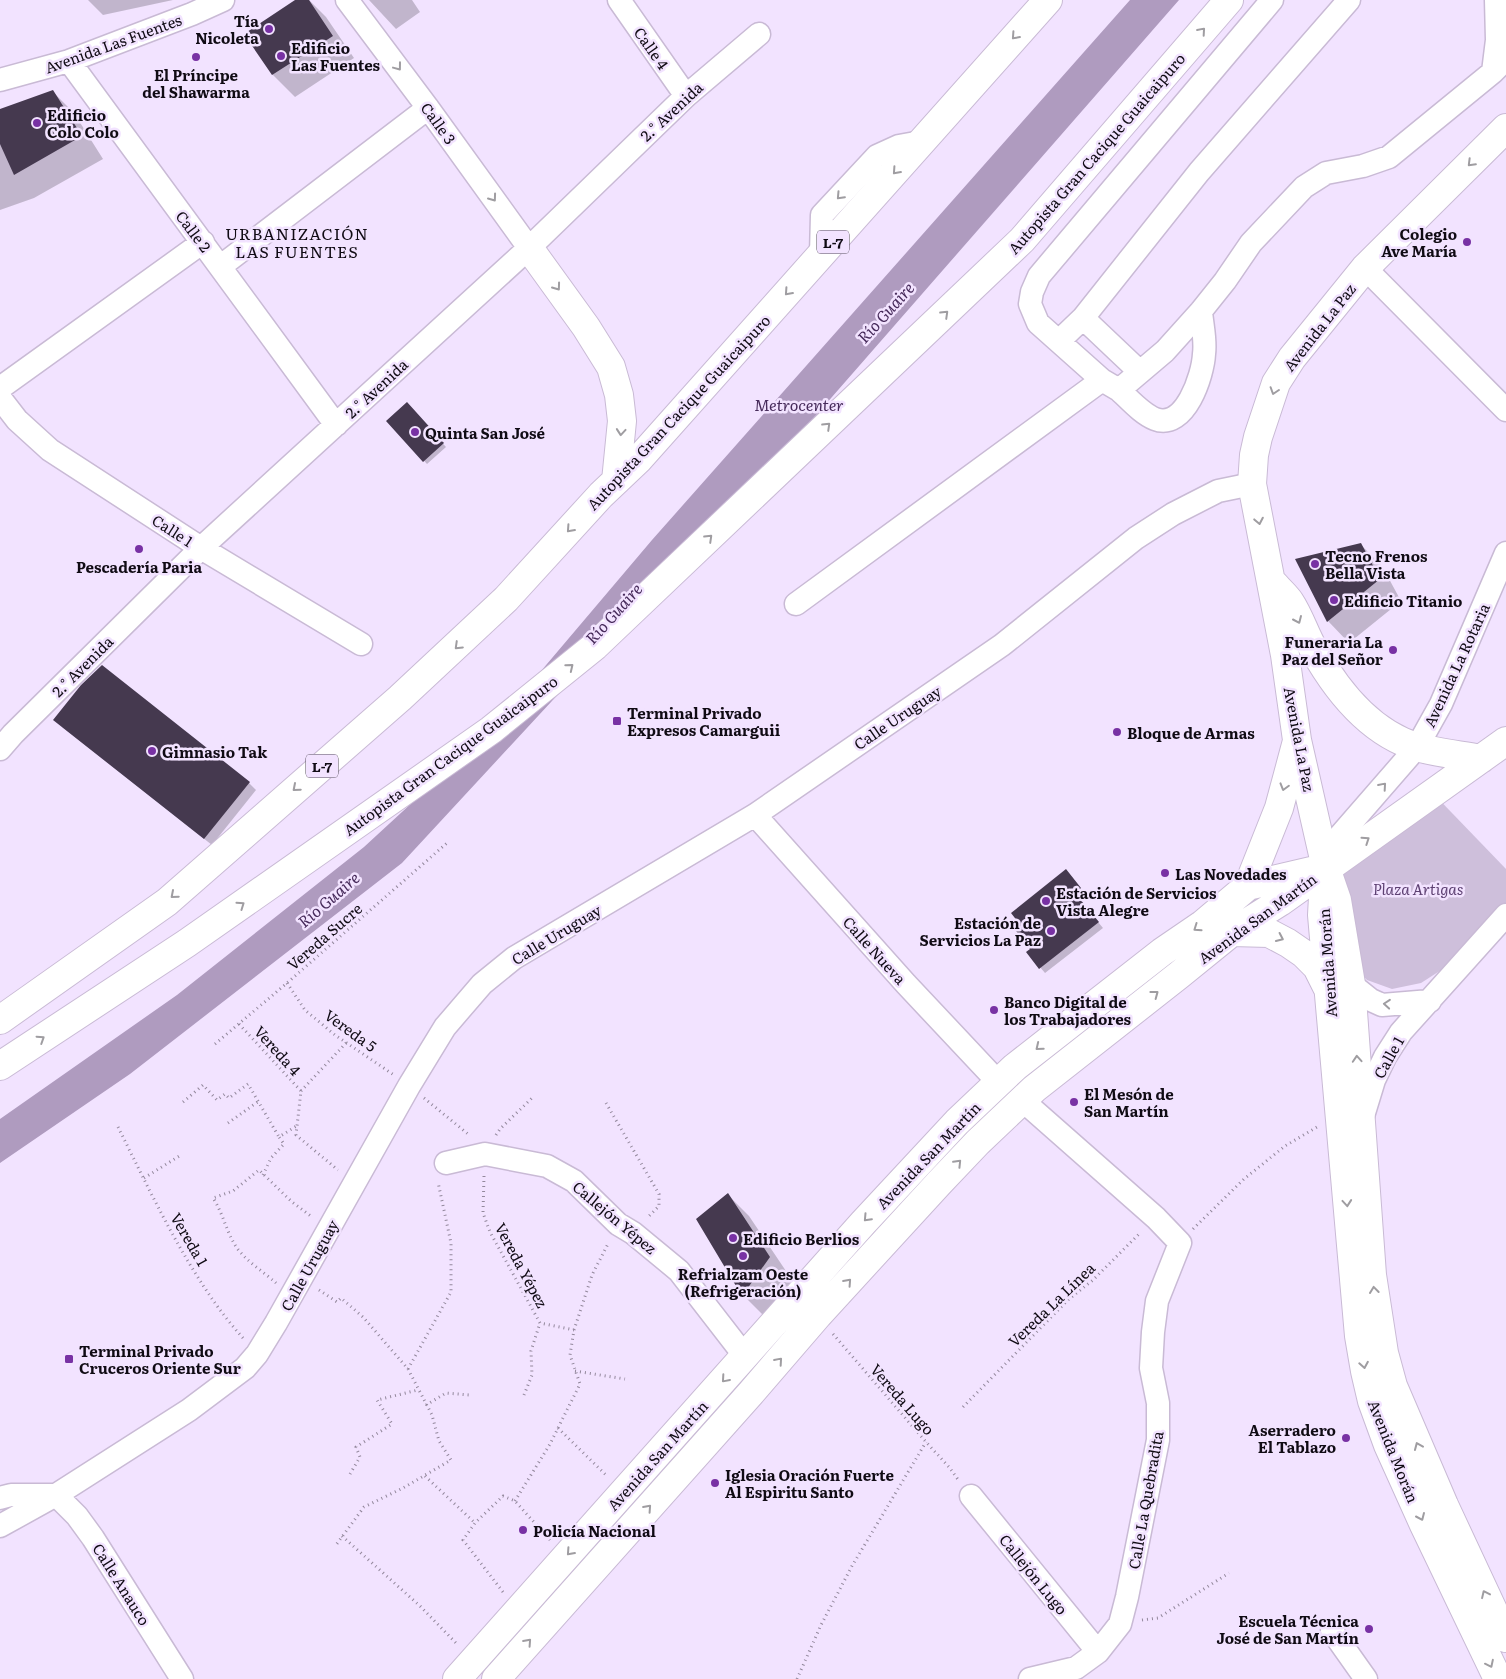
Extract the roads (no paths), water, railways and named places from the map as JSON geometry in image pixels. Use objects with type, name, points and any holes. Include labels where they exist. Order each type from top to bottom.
[{"type":"main road","name":"Autopista Gran Cacique Guaicaipuro","points":[[0,1020],[166,902],[393,704],[506,599],[616,481],[639,459],[1048,0]]},
{"type":"main road","name":"Autopista Gran Cacique Guaicaipuro","points":[[0,1066],[186,943],[491,730],[595,646],[1022,240],[1229,0]]},
{"type":"main road","name":"Avenida La Paz","points":[[1326,868],[1298,740],[1285,655],[1252,484],[1254,455],[1258,437],[1276,383],[1292,358],[1365,268],[1506,128]]},
{"type":"main road","points":[[529,248],[586,327],[612,367],[619,395],[622,421],[616,481]]},
{"type":"main road","points":[[1270,580],[1291,603],[1307,639],[1343,694],[1373,723],[1397,738],[1417,747],[1481,759]]},
{"type":"main road","points":[[1248,886],[1279,808],[1298,740]]},
{"type":"main road","points":[[1326,868],[1506,741]]},
{"type":"main road","name":"Avenida San Martín","points":[[465,1670],[744,1355],[917,1164],[1015,1067],[1162,952],[1203,924],[1248,886],[1326,868]]},
{"type":"main road","name":"Avenida San Martín","points":[[496,1679],[816,1318],[939,1183],[1022,1100],[1232,932],[1280,902],[1326,868]]},
{"type":"main road","name":"Avenida Morán","points":[[1326,868],[1322,915],[1339,986],[1350,1118],[1359,1336],[1365,1371],[1372,1400],[1388,1445],[1498,1679]]},
{"type":"main road","points":[[1232,932],[1269,934],[1288,943],[1304,954],[1339,986]]},
{"type":"main road","name":"Avenida Morán","points":[[1350,1118],[1384,1353],[1390,1378],[1444,1506],[1506,1638]]},
{"type":"street","name":"Avenida Las Fuentes","points":[[0,80],[69,61],[192,14],[223,0]]},
{"type":"street","name":"Calle 3","points":[[348,0],[529,248]]},
{"type":"street","name":"Calle 4","points":[[619,0],[686,96]]},
{"type":"street","points":[[1202,311],[1204,353],[1198,384],[1183,410],[1175,418],[1156,420],[1110,385],[1038,323],[1030,304],[1032,292],[1039,276],[1272,0]]},
{"type":"street","points":[[1059,341],[1083,318],[1199,172],[1349,0]]},
{"type":"street","points":[[796,604],[1110,385],[1140,372],[1165,351],[1202,311],[1251,243],[1304,187],[1326,173],[1363,166],[1389,157],[1499,65],[1496,0]]},
{"type":"street","name":"2.° Avenida","points":[[2,744],[201,548],[529,248],[686,96],[759,34]]},
{"type":"street","name":"Calle 2","points":[[69,61],[336,425]]},
{"type":"street","points":[[221,266],[428,108]]},
{"type":"street","points":[[0,388],[202,242]]},
{"type":"street","points":[[1365,268],[1506,410]]},
{"type":"street","points":[[1083,318],[1140,372]]},
{"type":"street","name":"Calle 1","points":[[0,398],[17,420],[50,450],[201,548],[361,644]]},
{"type":"street","name":"Calle Uruguay","points":[[0,1526],[56,1495],[189,1410],[245,1368],[257,1354],[409,1086],[445,1027],[482,984],[514,958],[755,815],[1002,645],[1155,525],[1218,492],[1252,484]]},
{"type":"street","name":"Avenida La Rotaria","points":[[1326,868],[1337,838],[1417,747],[1441,704],[1506,553]]},
{"type":"street","name":"Calle Nueva","points":[[755,815],[906,984],[999,1083]]},
{"type":"street","name":"Calle 1","points":[[1350,1118],[1401,1032],[1506,915]]},
{"type":"street","points":[[1339,986],[1382,1005],[1430,1001]]},
{"type":"street","name":"Calle La Quebradita","points":[[1022,1100],[1156,1218],[1180,1243],[1157,1300],[1153,1332],[1152,1368],[1158,1403],[1158,1440],[1127,1598],[1120,1624],[1098,1652],[1076,1668],[1030,1679]]},
{"type":"street","name":"Callejón Yépez","points":[[446,1164],[485,1154],[547,1166],[574,1181],[625,1228],[679,1271],[744,1355]]},
{"type":"street","points":[[0,1498],[11,1495],[56,1495]]},
{"type":"street","name":"Calle Anauco","points":[[56,1495],[77,1516],[93,1538],[182,1679]]},
{"type":"street","name":"Callejón Lugo","points":[[971,1496],[1098,1652]]},
{"type":"street","points":[[1332,1631],[1366,1679]]},
{"type":"water","name":"Metrocenter","points":[[1130,0],[1179,0],[811,421],[402,863],[130,1074],[0,1163],[0,1119],[177,995],[364,847],[491,730],[652,540]]},
{"type":"place","name":"Tía Nicoleta","points":[[269,29]]},
{"type":"place","name":"Edificio Las Fuentes","points":[[281,56]]},
{"type":"place","name":"El Príncipe del Shawarma","points":[[196,57]]},
{"type":"place","name":"Edificio Colo Colo","points":[[37,123]]},
{"type":"place","name":"Colegio Ave María","points":[[1467,242]]},
{"type":"place","name":"Quinta San José","points":[[415,432]]},
{"type":"place","name":"Pescadería Paria","points":[[139,549]]},
{"type":"place","name":"Tecno Frenos Bella Vista","points":[[1315,564]]},
{"type":"place","name":"Edificio Titanio","points":[[1334,600]]},
{"type":"place","name":"Funeraria La Paz del Señor","points":[[1393,650]]},
{"type":"place","name":"Terminal Privado Expresos Camarguii","points":[[617,721]]},
{"type":"place","name":"Bloque de Armas","points":[[1117,732]]},
{"type":"place","name":"Gimnasio Tak","points":[[152,751]]},
{"type":"place","name":"Las Novedades","points":[[1165,873]]},
{"type":"place","name":"Estación de Servicios Vista Alegre","points":[[1046,901]]},
{"type":"place","name":"Estación de Servicios La Paz","points":[[1051,931]]},
{"type":"place","name":"Banco Digital de los Trabajadores","points":[[994,1010]]},
{"type":"place","name":"El Mesón de San Martín","points":[[1074,1102]]},
{"type":"place","name":"Edificio Berlios","points":[[733,1238]]},
{"type":"place","name":"Refrialzam Oeste (Refrigeración)","points":[[743,1256]]},
{"type":"place","name":"Terminal Privado Cruceros Oriente Sur","points":[[69,1359]]},
{"type":"place","name":"Aserradero El Tablazo","points":[[1346,1438]]},
{"type":"place","name":"Iglesia Oración Fuerte Al Espiritu Santo","points":[[715,1483]]},
{"type":"place","name":"Policía Nacional","points":[[523,1530]]},
{"type":"place","name":"Escuela Técnica José de San Martín","points":[[1369,1629]]},
{"type":"district","name":"URBANIZACIÓN LAS FUENTES","points":[[297,242]]},
{"type":"water label","name":"Río Guaire","points":[[885,312]]},
{"type":"water label","name":"Río Guaire","points":[[613,613]]},
{"type":"water label","name":"Río Guaire","points":[[328,899]]},
{"type":"park label","name":"Plaza Artigas","points":[[1418,888]]}]
